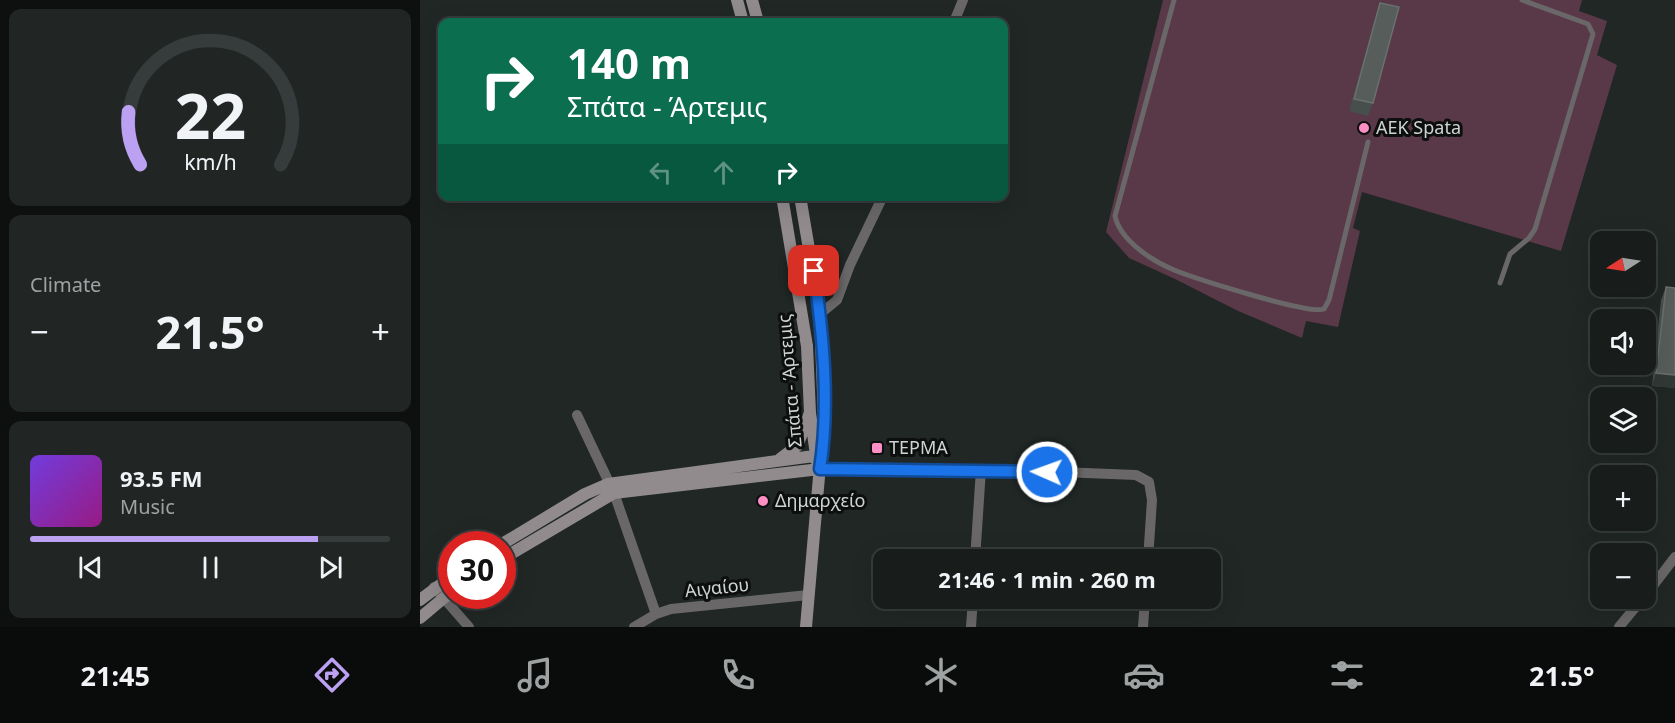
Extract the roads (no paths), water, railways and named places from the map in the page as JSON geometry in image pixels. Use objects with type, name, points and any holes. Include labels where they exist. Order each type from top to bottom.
[{"type":"main road","points":[[737,0],[742,18]]},
{"type":"main road","points":[[752,0],[757,18]]},
{"type":"main road","name":"Σπάτα - Άρτεμις","points":[[783,201],[806,335],[814,456],[820,469]]},
{"type":"main road","name":"Σπάτα - Άρτεμις","points":[[801,201],[820,314],[824,418],[806,627]]},
{"type":"main road","points":[[778,460],[797,446],[810,413]]},
{"type":"main road","points":[[516,536],[585,494],[778,460],[814,456]]},
{"type":"main road","points":[[516,550],[611,489],[820,469]]},
{"type":"main road","points":[[420,600],[438,594]]},
{"type":"main road","points":[[420,618],[438,598]]},
{"type":"street","points":[[956,18],[963,0]]},
{"type":"street","points":[[820,314],[837,300],[850,265],[881,201]]},
{"type":"street","points":[[577,415],[611,489],[656,614]]},
{"type":"street","points":[[820,469],[981,469],[1136,475],[1149,482],[1152,500],[1149,549]]},
{"type":"street","points":[[976,549],[981,469]]},
{"type":"street","points":[[1656,582],[1675,558]]},
{"type":"street","name":"Αιγαίου","points":[[634,627],[656,614],[671,609],[808,595]]},
{"type":"street","points":[[456,609],[469,627]]},
{"type":"street","points":[[971,627],[972,609]]},
{"type":"street","points":[[1143,627],[1144,609]]},
{"type":"street","points":[[1619,627],[1634,609]]},
{"type":"lane","points":[[1174,0],[1114,216],[1125,236],[1141,249],[1173,270],[1280,302],[1316,311],[1324,309],[1329,300],[1368,141]]},
{"type":"lane","points":[[1500,283],[1509,254],[1529,238],[1535,229],[1593,33],[1588,24],[1522,0]]},
{"type":"place","name":"AEK Spata","points":[[1364,128]]},
{"type":"place","name":"ΤΕΡΜΑ","points":[[877,448]]},
{"type":"place","name":"Δημαρχείο","points":[[763,501]]}]
